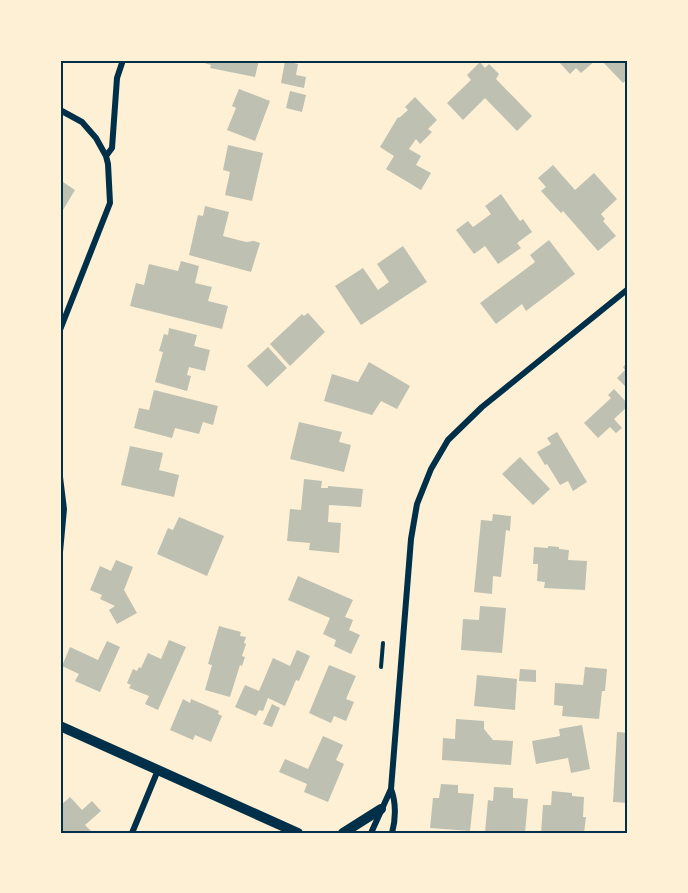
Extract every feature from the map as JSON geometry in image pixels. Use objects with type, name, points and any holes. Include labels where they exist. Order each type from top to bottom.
[{"type":"street","points":[[106,156],[112,148],[117,78],[123,60]]},
{"type":"street","points":[[60,110],[82,122],[96,138],[106,156],[110,203],[60,330]]},
{"type":"street","points":[[371,833],[391,789],[411,539],[417,504],[431,469],[448,440],[482,407],[628,289]]},
{"type":"street","points":[[60,477],[64,509],[60,552]]},
{"type":"street","points":[[60,726],[298,833]]},
{"type":"street","points":[[132,833],[158,770]]},
{"type":"street","points":[[391,789],[394,798],[392,833]]},
{"type":"street","points":[[343,833],[381,809]]},
{"type":"path","points":[[381,667],[383,643]]},
{"type":"building","points":[[195,60],[259,60],[255,77],[210,68],[211,65]]},
{"type":"building","points":[[557,60],[596,60],[581,73],[576,68],[570,74]]},
{"type":"building","points":[[601,60],[628,60],[628,78],[623,83]]},
{"type":"building","points":[[285,61],[298,64],[296,75],[306,77],[304,88],[281,83]]},
{"type":"building","points":[[480,62],[485,68],[489,64],[499,74],[496,79],[532,116],[517,131],[485,98],[463,120],[447,103],[471,80],[467,75]]},
{"type":"building","points":[[239,89],[270,101],[255,141],[227,130],[236,108],[232,106]]},
{"type":"building","points":[[290,91],[306,95],[302,112],[286,108]]},
{"type":"building","points":[[415,97],[437,120],[428,129],[432,132],[420,144],[416,139],[409,149],[421,156],[416,165],[431,173],[421,190],[386,169],[394,156],[380,147],[398,117],[408,110],[405,107]]},
{"type":"building","points":[[228,145],[263,153],[252,201],[225,195],[230,172],[223,170]]},
{"type":"building","points":[[553,165],[575,190],[594,173],[617,199],[601,214],[605,219],[603,221],[616,236],[598,251],[563,211],[561,213],[541,191],[546,187],[538,178]]},
{"type":"building","points":[[60,180],[75,190],[60,215]]},
{"type":"building","points":[[501,194],[520,221],[523,219],[532,232],[517,243],[521,248],[498,264],[485,246],[474,254],[456,230],[468,221],[473,227],[491,214],[485,206]]},
{"type":"building","points":[[205,206],[229,212],[223,236],[260,243],[251,272],[189,255],[198,215],[203,216]]},
{"type":"building","points":[[549,240],[575,274],[526,311],[522,304],[496,324],[480,303],[535,262],[530,255]]},
{"type":"building","points":[[403,246],[427,282],[361,325],[335,286],[363,268],[378,290],[389,282],[377,264]]},
{"type":"building","points":[[181,261],[199,266],[195,283],[212,287],[208,301],[228,306],[222,329],[130,306],[136,283],[144,285],[149,264],[178,271]]},
{"type":"building","points":[[308,313],[325,332],[290,366],[270,344],[302,314],[304,316]]},
{"type":"building","points":[[169,328],[197,335],[194,346],[210,350],[205,371],[189,367],[187,375],[191,376],[187,391],[155,382],[163,352],[159,351],[164,334],[168,335]]},
{"type":"building","points":[[268,347],[287,368],[267,387],[247,366]]},
{"type":"building","points":[[369,362],[410,386],[397,409],[381,401],[372,415],[324,401],[332,374],[358,382]]},
{"type":"building","points":[[628,362],[628,389],[617,378],[625,370],[623,367]]},
{"type":"building","points":[[614,389],[628,404],[614,419],[622,428],[616,433],[610,427],[598,438],[584,423],[611,398],[608,395]]},
{"type":"building","points":[[154,390],[218,406],[213,425],[203,422],[199,434],[175,428],[172,438],[134,428],[139,408],[149,410]]},
{"type":"building","points":[[299,422],[342,432],[339,442],[351,445],[344,472],[290,459]]},
{"type":"building","points":[[557,432],[587,482],[573,491],[568,481],[560,485],[537,452],[551,444],[547,438]]},
{"type":"building","points":[[130,446],[163,453],[159,470],[179,475],[174,497],[121,485]]},
{"type":"building","points":[[520,457],[550,489],[533,505],[502,474]]},
{"type":"building","points":[[304,479],[322,481],[321,488],[328,488],[328,486],[363,489],[361,507],[329,505],[328,522],[341,523],[339,553],[309,550],[310,543],[287,541],[290,509],[301,510]]},
{"type":"building","points":[[493,514],[511,516],[510,531],[506,530],[501,577],[493,576],[492,594],[474,592],[481,520],[492,521]]},
{"type":"building","points":[[179,517],[224,536],[207,576],[157,554],[168,528],[173,530]]},
{"type":"building","points":[[548,546],[569,550],[568,560],[587,561],[585,590],[544,588],[545,582],[537,581],[538,564],[533,564],[534,547],[548,548]]},
{"type":"building","points":[[116,560],[133,567],[124,590],[137,613],[117,624],[109,610],[115,606],[100,599],[102,595],[90,590],[100,566],[111,571]]},
{"type":"building","points":[[298,576],[353,600],[345,617],[353,620],[349,630],[360,635],[351,654],[334,646],[336,640],[323,634],[330,618],[288,600]]},
{"type":"building","points":[[480,606],[506,608],[502,653],[461,650],[463,619],[479,620]]},
{"type":"building","points":[[219,626],[241,632],[240,636],[246,637],[242,656],[245,657],[242,666],[240,665],[230,697],[205,690],[212,665],[208,664]]},
{"type":"building","points":[[169,640],[186,647],[158,710],[145,704],[149,696],[129,688],[131,685],[127,683],[133,669],[137,671],[139,667],[141,668],[148,653],[161,659]]},
{"type":"building","points":[[107,641],[120,647],[100,692],[75,681],[79,674],[62,666],[70,647],[98,660]]},
{"type":"building","points":[[297,650],[310,656],[285,706],[268,698],[263,711],[259,710],[256,716],[235,707],[245,685],[259,691],[273,658],[290,666]]},
{"type":"building","points":[[329,665],[356,676],[346,699],[354,702],[346,721],[334,716],[331,723],[309,713]]},
{"type":"building","points":[[585,667],[607,669],[599,719],[562,716],[563,706],[554,705],[555,683],[583,685]]},
{"type":"building","points":[[520,669],[536,670],[536,682],[519,681]]},
{"type":"building","points":[[477,675],[517,679],[515,710],[474,706]]},
{"type":"building","points":[[183,699],[190,703],[191,699],[219,711],[218,714],[222,716],[211,742],[195,735],[193,740],[170,730]]},
{"type":"building","points":[[272,704],[280,708],[272,727],[263,724]]},
{"type":"building","points":[[456,719],[484,721],[484,729],[493,740],[513,741],[511,765],[442,760],[443,738],[455,739]]},
{"type":"building","points":[[582,725],[590,769],[571,773],[568,758],[536,764],[532,741],[560,736],[559,729]]},
{"type":"building","points":[[617,732],[628,733],[628,803],[613,802]]},
{"type":"building","points":[[323,736],[343,745],[336,760],[344,764],[328,802],[304,792],[307,784],[279,772],[285,759],[308,769]]},
{"type":"building","points":[[441,784],[458,785],[458,793],[474,794],[470,831],[430,828],[433,798],[439,798]]},
{"type":"building","points":[[494,787],[513,788],[513,798],[528,799],[525,833],[485,832],[488,800],[493,801]]},
{"type":"building","points":[[552,791],[584,797],[583,817],[586,817],[584,833],[541,833],[543,805],[551,805]]},
{"type":"building","points":[[70,797],[82,810],[92,801],[101,811],[85,825],[91,831],[89,833],[67,833],[65,831],[60,833],[60,806]]}]
